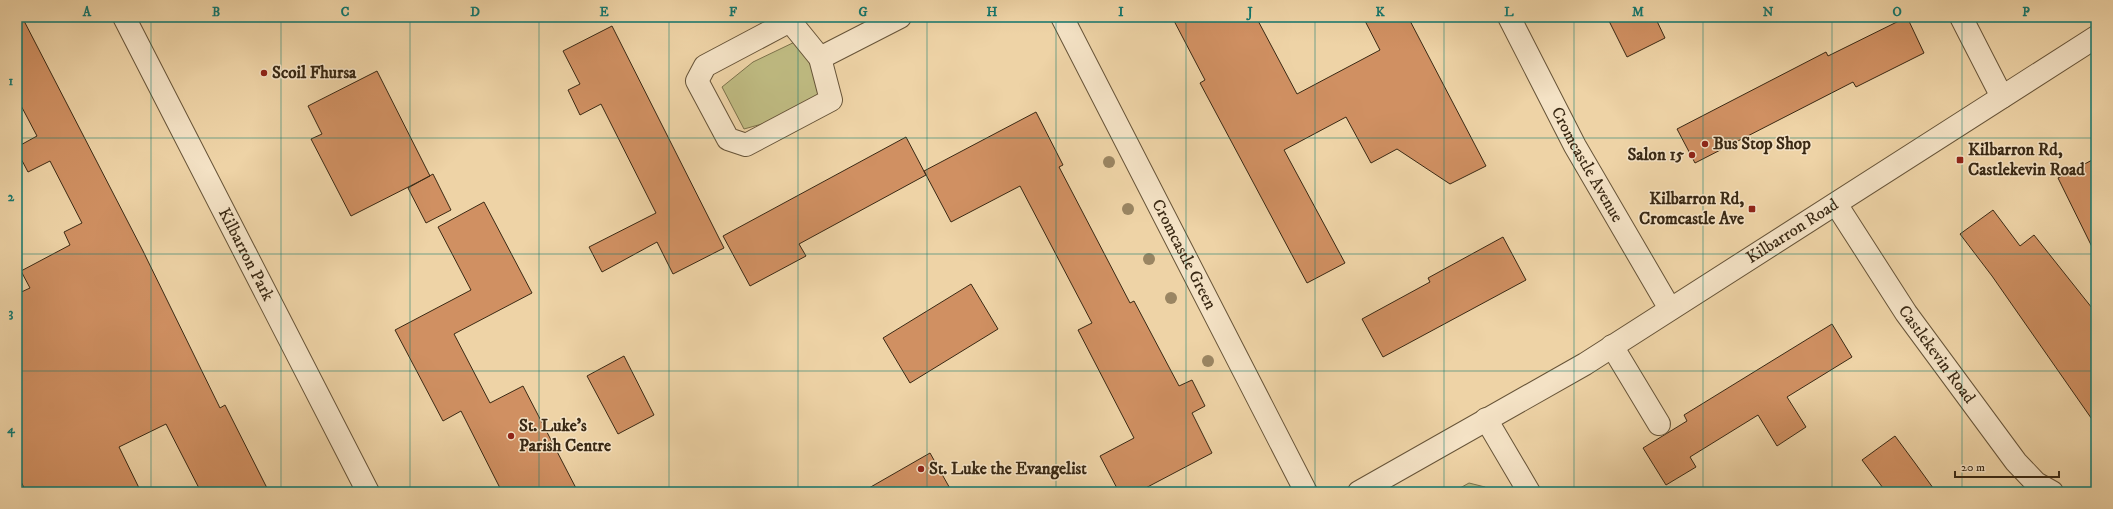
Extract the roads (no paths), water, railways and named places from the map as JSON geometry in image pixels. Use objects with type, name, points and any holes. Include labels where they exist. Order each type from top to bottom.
[{"type":"street","name":"Kilbarron Park","points":[[124,17],[368,492]]},
{"type":"street","points":[[820,58],[900,17]]},
{"type":"street","name":"Cromcastle Green","points":[[1062,17],[1306,492]]},
{"type":"street","name":"Cromcastle Avenue","points":[[1509,17],[1575,146],[1670,309]]},
{"type":"street","points":[[1961,17],[2002,97]]},
{"type":"street","points":[[790,21],[820,58],[831,100],[746,145],[728,140],[697,81],[705,66],[790,21]]},
{"type":"street","name":"Kilbarron Road","points":[[1359,492],[1612,346],[2096,37]]},
{"type":"street","name":"Castlekevin Road","points":[[1836,204],[1906,313],[2016,462],[2036,483],[2052,492]]},
{"type":"street","points":[[1612,346],[1659,424]]},
{"type":"street","points":[[1486,420],[1529,492]]},
{"type":"place","name":"Scoil Fhursa","points":[[264,73]]},
{"type":"place","name":"Bus Stop Shop","points":[[1705,144]]},
{"type":"place","name":"Salon 15","points":[[1692,155]]},
{"type":"place","name":"Kilbarron Rd, Castlekevin Road","points":[[1960,160]]},
{"type":"place","name":"Kilbarron Rd, Cromcastle Ave","points":[[1752,209]]},
{"type":"place","name":"St. Luke's Parish Centre","points":[[511,436]]},
{"type":"place","name":"St. Luke the Evangelist","points":[[921,469]]}]
